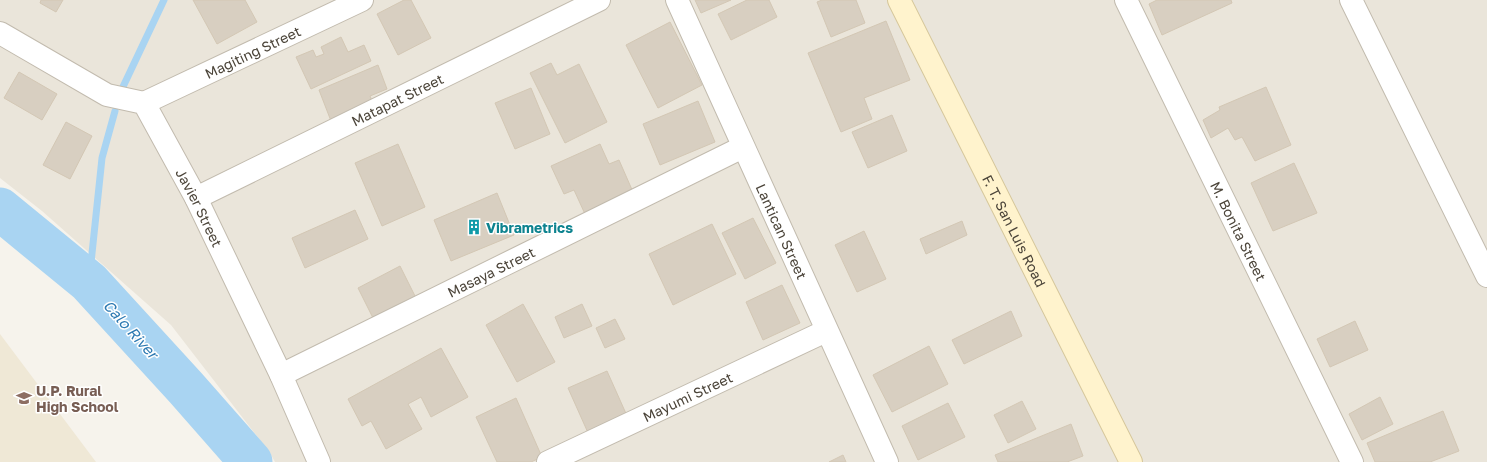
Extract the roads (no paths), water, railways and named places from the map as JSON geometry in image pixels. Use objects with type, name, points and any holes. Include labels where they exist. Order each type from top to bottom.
[{"type":"main road","name":"F. T. San Luis Road","points":[[899,0],[1131,462]]},
{"type":"street","name":"Magiting Street","points":[[144,103],[362,0]]},
{"type":"street","name":"Matapat Street","points":[[196,198],[599,0]]},
{"type":"street","name":"Lantican Street","points":[[677,0],[826,331],[887,462]]},
{"type":"street","name":"M. Bonita Street","points":[[1126,0],[1352,462]]},
{"type":"street","points":[[1350,0],[1487,276]]},
{"type":"street","points":[[0,33],[107,95],[144,103]]},
{"type":"street","name":"Javier Street","points":[[144,103],[196,198],[281,375],[318,462]]},
{"type":"street","name":"Masaya Street","points":[[281,375],[743,147]]},
{"type":"street","name":"Mayumi Street","points":[[548,462],[826,331]]},
{"type":"waterway","points":[[121,91],[164,0]]},
{"type":"waterway","points":[[89,282],[102,158],[115,111]]},
{"type":"waterway","name":"Calo River","points":[[0,209],[89,282],[251,462]]},
{"type":"place","name":"Vibrametrics","points":[[474,227]]},
{"type":"place","name":"U.P. Rural High School","points":[[24,398]]}]
